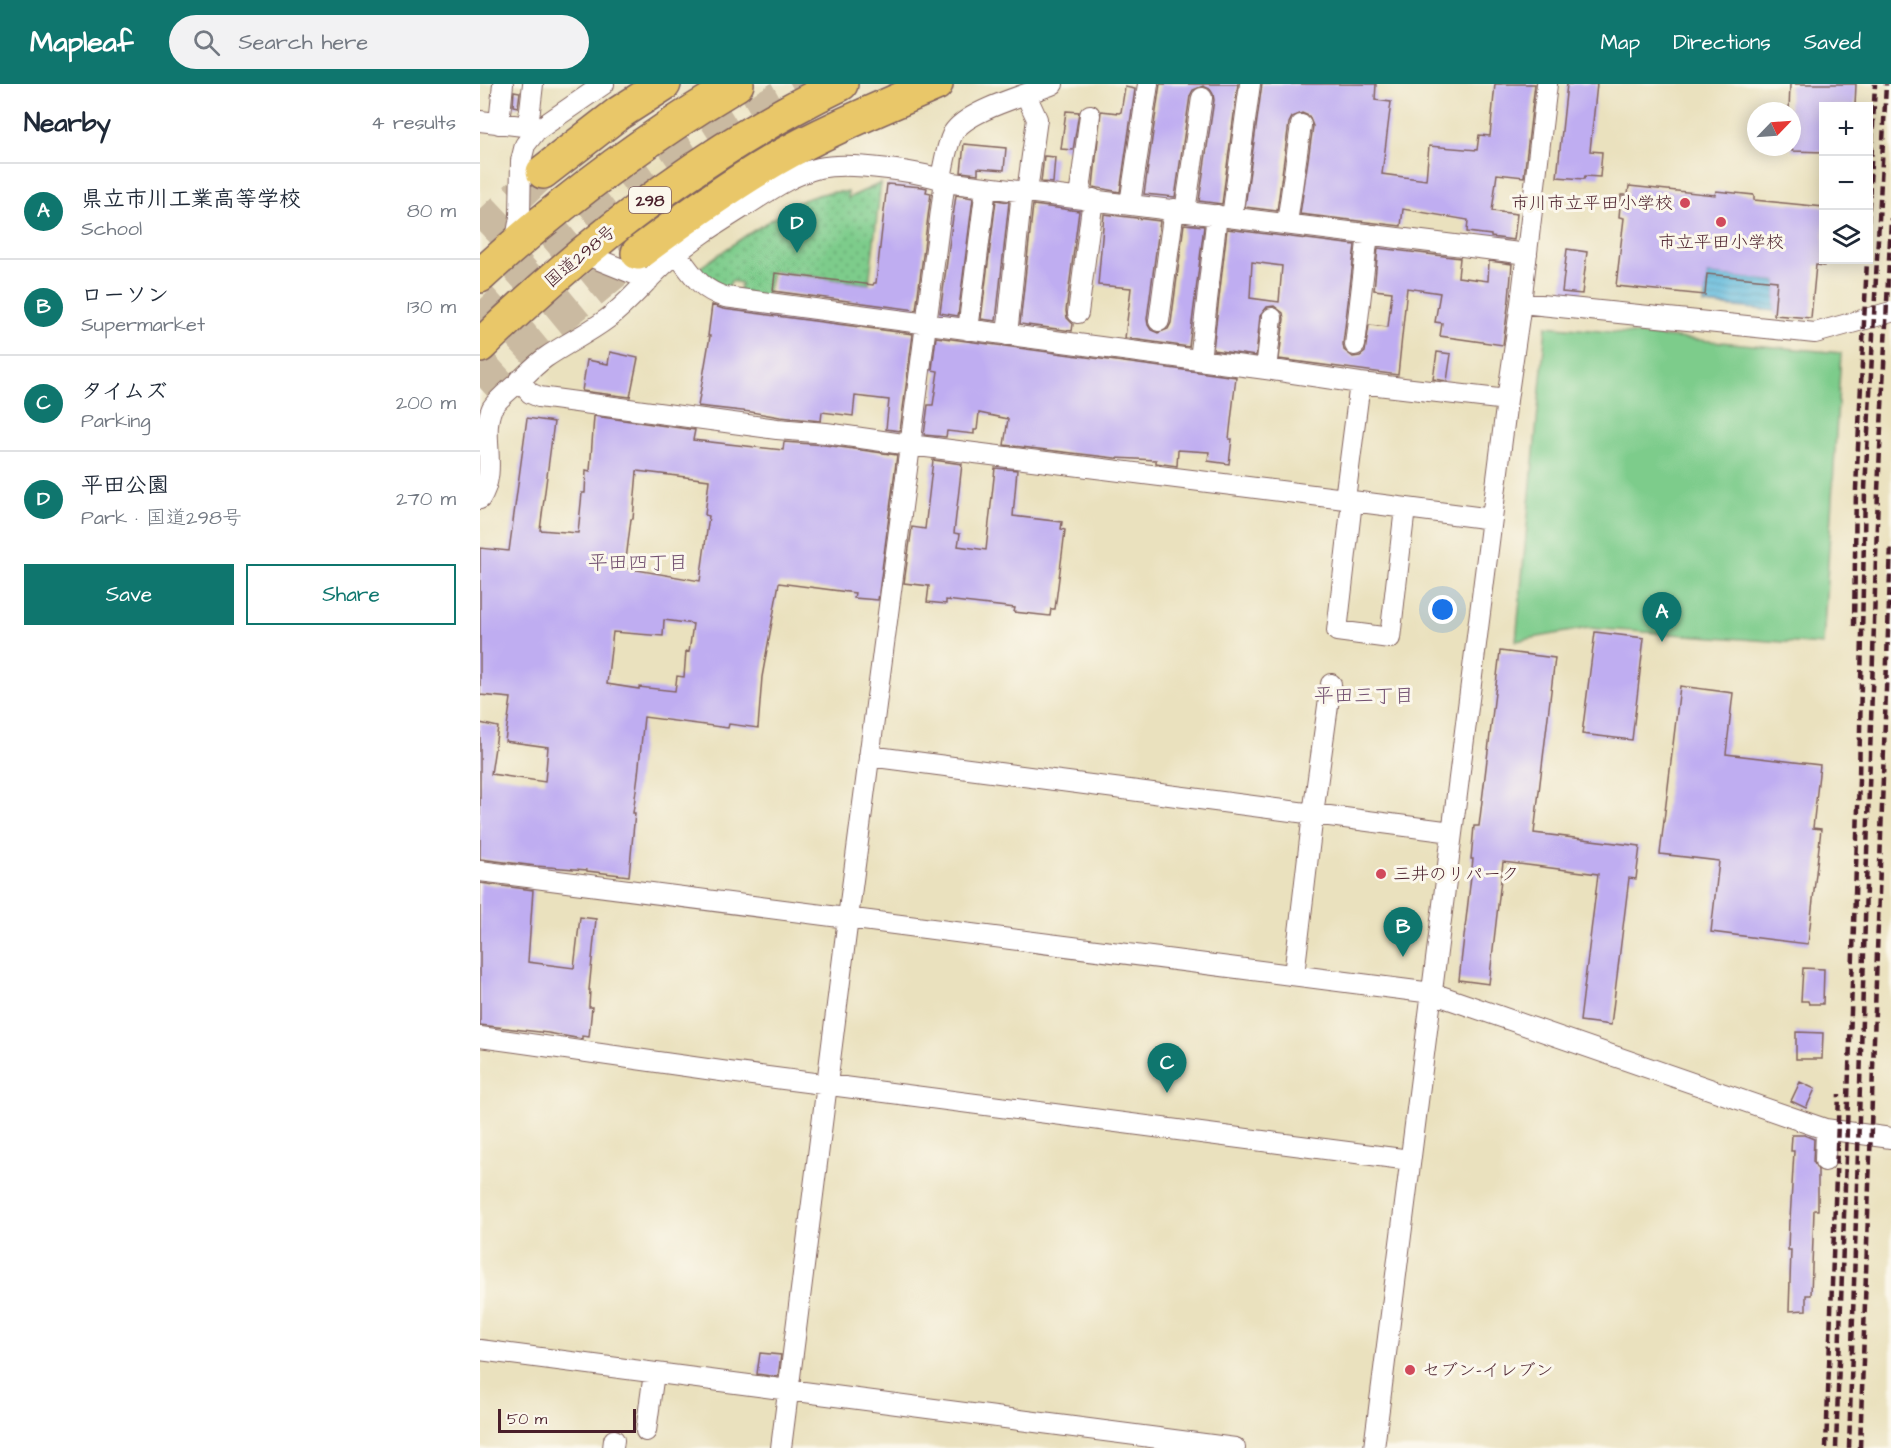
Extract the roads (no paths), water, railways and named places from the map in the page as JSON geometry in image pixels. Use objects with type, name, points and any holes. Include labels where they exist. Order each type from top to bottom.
[{"type":"highway","points":[[543,172],[619,113],[664,84]]},
{"type":"highway","name":"298","points":[[480,276],[589,183],[640,145],[737,84]]},
{"type":"highway","name":"国道298号","points":[[480,346],[549,280],[644,204],[757,130],[842,84]]},
{"type":"highway","points":[[644,266],[704,205],[776,159],[854,120],[936,84]]},
{"type":"street","points":[[503,84],[489,123],[534,127],[604,84]]},
{"type":"street","points":[[515,245],[521,203],[521,156],[534,127],[533,84]]},
{"type":"street","points":[[781,1448],[947,151],[959,126],[974,115],[1053,84]]},
{"type":"street","points":[[1130,204],[1148,84]]},
{"type":"street","points":[[1200,360],[1250,84]]},
{"type":"street","points":[[1374,1448],[1547,84]]},
{"type":"street","points":[[1007,335],[1024,191],[1037,119],[1026,95]]},
{"type":"street","points":[[1159,321],[1202,98]]},
{"type":"street","points":[[1078,313],[1090,115]]},
{"type":"street","points":[[1287,224],[1301,125]]},
{"type":"street","points":[[480,499],[489,477],[485,432],[488,417],[495,404],[519,380],[546,357],[606,320],[644,266],[676,253],[766,193],[816,169],[838,166],[858,167],[943,179],[953,183],[1527,254]]},
{"type":"street","points":[[968,330],[986,187]]},
{"type":"street","points":[[1355,345],[1368,234]]},
{"type":"street","points":[[582,253],[644,266]]},
{"type":"street","points":[[676,253],[703,287],[709,292],[725,297],[1360,383],[1507,400]]},
{"type":"street","points":[[1521,303],[1815,333],[1891,312]]},
{"type":"street","points":[[1266,369],[1272,318]]},
{"type":"street","points":[[519,380],[530,393],[539,398],[1492,519]]},
{"type":"street","points":[[1360,383],[1337,631],[1390,638],[1405,508]]},
{"type":"street","points":[[1294,975],[1313,814],[1332,684]]},
{"type":"street","points":[[869,756],[1452,832]]},
{"type":"street","points":[[480,871],[1432,993],[1826,1130],[1891,1138]]},
{"type":"street","points":[[480,1037],[828,1085],[1410,1160]]},
{"type":"street","points":[[1826,1130],[1826,1161]]},
{"type":"street","points":[[480,1350],[1235,1448]]},
{"type":"street","points":[[646,1431],[654,1373]]},
{"type":"water","points":[[1707,274],[1777,281],[1775,311],[1704,304]]},
{"type":"tunnel","points":[[480,323],[555,255],[634,192],[717,135],[804,84]]},
{"type":"tunnel","points":[[480,232],[543,172]]},
{"type":"tunnel","points":[[480,388],[528,344],[638,253]]},
{"type":"railway","points":[[1869,210],[1875,84]]},
{"type":"railway","points":[[1836,1448],[1859,779],[1865,490],[1886,84]]},
{"type":"railway","points":[[1849,1448],[1878,491],[1891,218]]},
{"type":"railway","points":[[1854,626],[1856,489],[1867,264]]},
{"type":"railway","points":[[1860,1448],[1891,544]]},
{"type":"railway","points":[[1826,1448],[1839,1094]]},
{"type":"place","name":"市川市立平田小学校","points":[[1685,203]]},
{"type":"place","name":"市立平田小学校","points":[[1721,222]]},
{"type":"place","name":"平田公園","points":[[797,253]]},
{"type":"place","name":"県立市川工業高等学校","points":[[1662,642]]},
{"type":"place","name":"三井のリパーク","points":[[1381,874]]},
{"type":"place","name":"ローソン","points":[[1403,957]]},
{"type":"place","name":"タイムズ","points":[[1167,1093]]},
{"type":"place","name":"セブン-イレブン","points":[[1410,1370]]},
{"type":"district","name":"平田四丁目","points":[[638,562]]},
{"type":"district","name":"平田三丁目","points":[[1364,695]]}]
